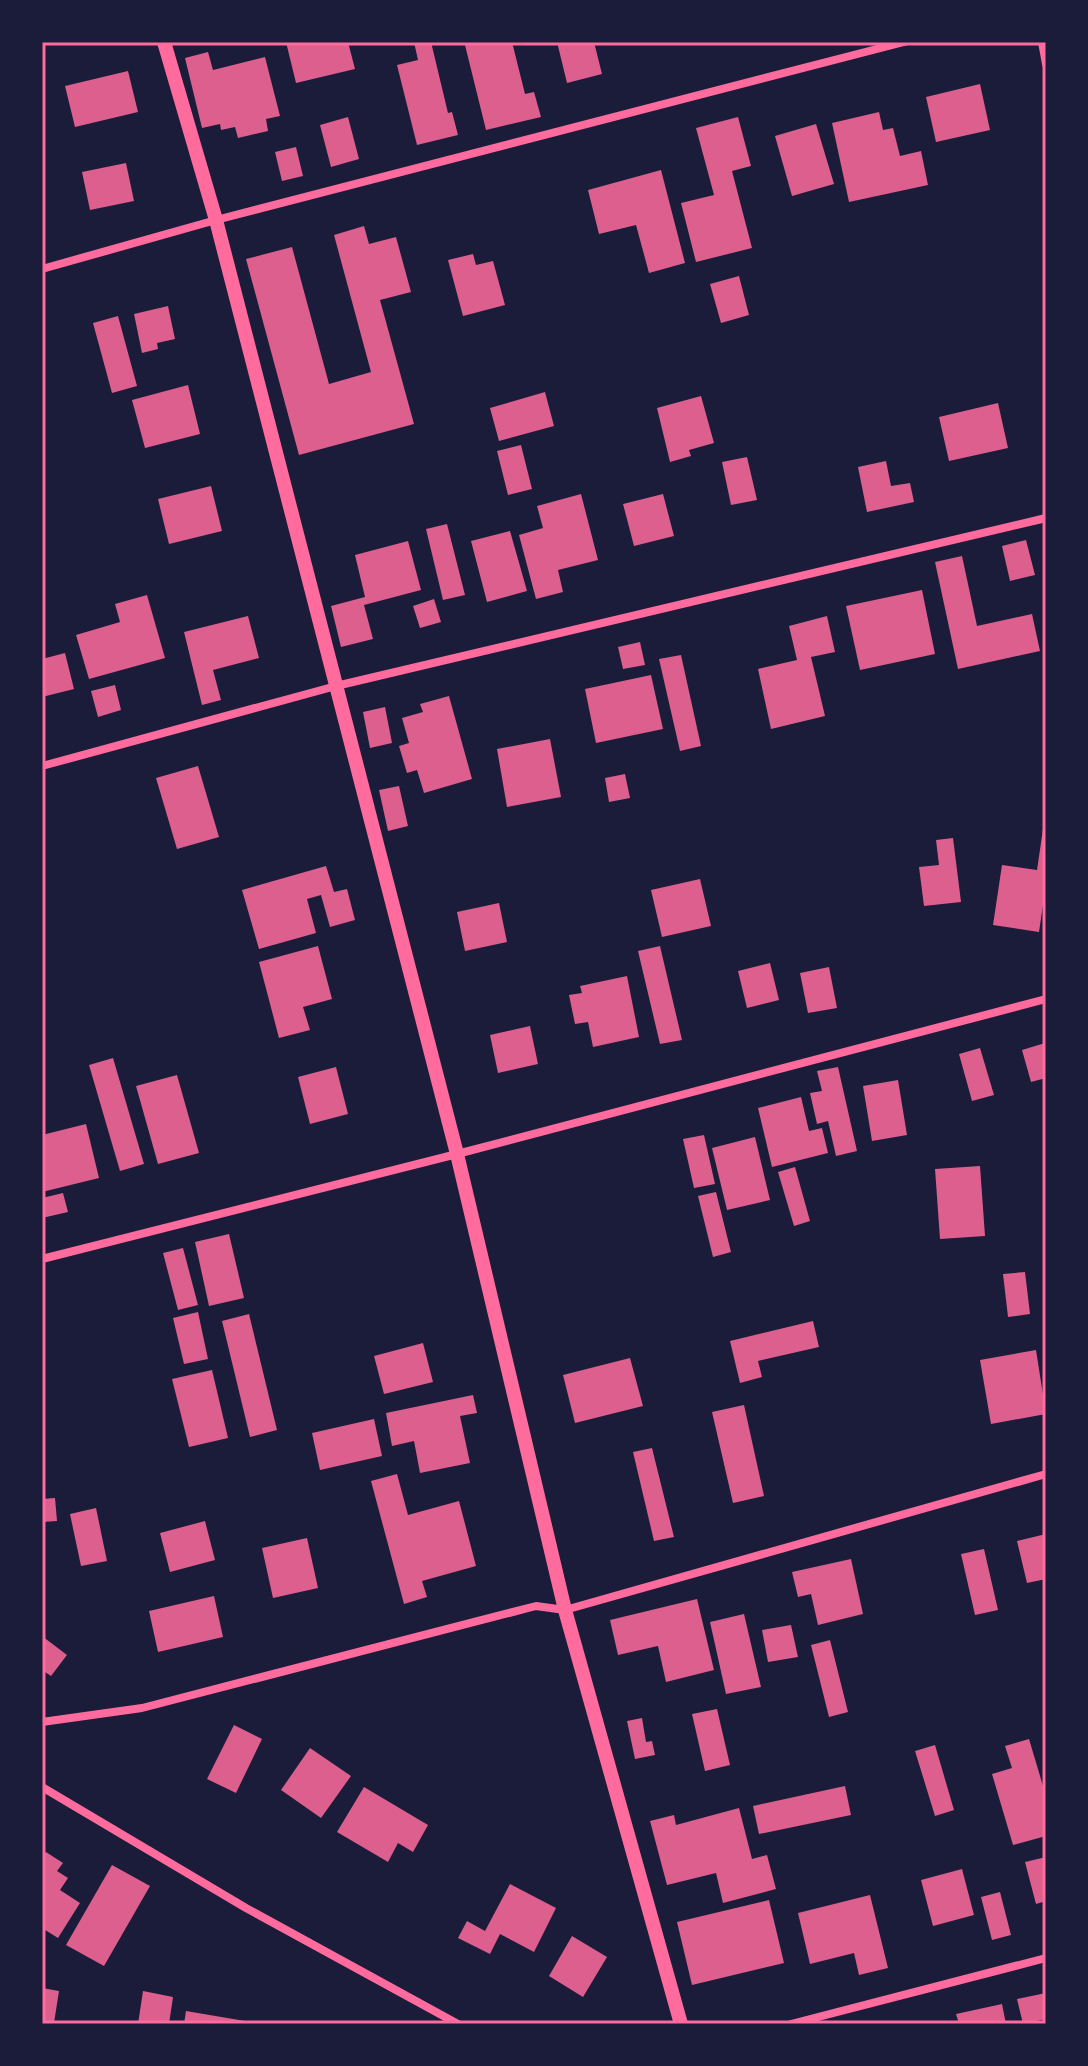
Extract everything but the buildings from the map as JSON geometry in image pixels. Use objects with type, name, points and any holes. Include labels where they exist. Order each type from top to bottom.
[{"type":"street","points":[[164,42],[216,220],[457,1154],[565,1610],[681,2024]]},
{"type":"street","points":[[42,269],[216,220],[904,42]]},
{"type":"street","points":[[1042,42],[1046,64]]},
{"type":"street","points":[[42,766],[336,686],[1046,518]]},
{"type":"street","points":[[42,1259],[1046,999]]},
{"type":"street","points":[[42,1722],[142,1708],[536,1606],[565,1610],[1046,1474]]},
{"type":"street","points":[[42,1787],[246,1908],[458,2024]]},
{"type":"street","points":[[791,2024],[1046,1958]]}]
